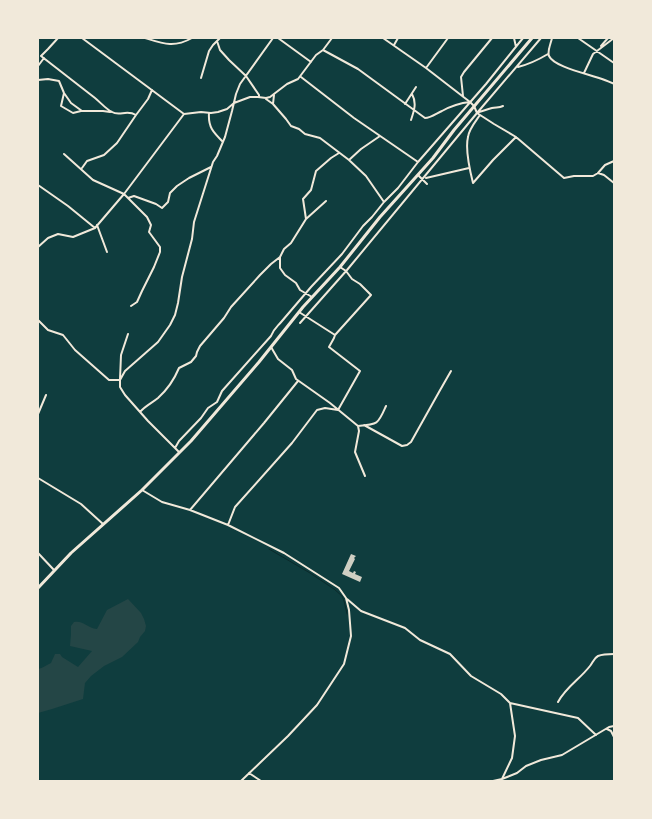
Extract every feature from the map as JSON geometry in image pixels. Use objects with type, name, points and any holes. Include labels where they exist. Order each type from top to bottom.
[{"type":"highway","points":[[38,588],[54,570],[142,490],[191,441],[259,362],[299,312],[340,267],[380,217],[418,175],[532,38]]},
{"type":"street","points":[[58,38],[41,56],[100,102],[110,112]]},
{"type":"street","points":[[82,38],[184,114],[218,112],[227,109],[234,103],[250,97],[266,98],[274,95],[287,84],[298,79],[316,55],[323,50],[332,38]]},
{"type":"street","points":[[145,38],[172,45],[192,38]]},
{"type":"street","points":[[201,78],[208,51],[220,38]]},
{"type":"street","points":[[120,380],[125,371],[158,342],[175,315],[182,277],[192,239],[194,222],[212,162],[217,156],[223,142],[236,94],[240,84],[273,38]]},
{"type":"street","points":[[278,38],[311,62]]},
{"type":"street","points":[[383,38],[464,97],[474,106],[477,113],[516,137],[564,178],[574,176],[594,176],[605,165],[614,162]]},
{"type":"street","points":[[394,45],[398,38]]},
{"type":"street","points":[[426,68],[448,38]]},
{"type":"street","points":[[464,97],[462,92],[461,77],[492,38]]},
{"type":"street","points":[[514,38],[516,47]]},
{"type":"street","points":[[175,448],[208,408],[217,402],[222,391],[271,336],[273,329],[279,325],[311,286],[342,254],[384,202],[398,188],[418,162],[486,84],[523,38]]},
{"type":"street","points":[[300,323],[346,271],[541,38]]},
{"type":"street","points":[[517,67],[527,65],[548,54],[552,38]]},
{"type":"street","points":[[578,38],[614,63]]},
{"type":"street","points":[[584,74],[593,54],[608,38]]},
{"type":"street","points":[[597,50],[614,38]]},
{"type":"street","points":[[217,41],[220,50],[246,76],[260,94],[259,97]]},
{"type":"street","points":[[323,50],[358,69],[425,118],[463,102],[470,102]]},
{"type":"street","points":[[548,54],[554,62],[614,84]]},
{"type":"street","points":[[38,66],[44,58]]},
{"type":"street","points":[[300,76],[380,136],[418,162]]},
{"type":"street","points":[[38,80],[48,79],[59,81],[64,93],[71,103],[82,111]]},
{"type":"street","points":[[405,104],[416,87]]},
{"type":"street","points":[[82,169],[87,161],[104,155],[117,143],[148,99],[152,90]]},
{"type":"street","points":[[64,93],[61,106],[73,113],[103,110],[115,114],[126,112],[136,115]]},
{"type":"street","points":[[411,120],[415,102],[412,94]]},
{"type":"street","points":[[273,104],[274,95]]},
{"type":"street","points":[[266,98],[273,104],[291,126],[299,129],[305,134],[320,138],[349,160],[366,176],[384,202]]},
{"type":"street","points":[[477,113],[503,106]]},
{"type":"street","points":[[209,113],[208,121],[213,131],[223,142]]},
{"type":"street","points":[[38,247],[48,238],[58,234],[72,237],[95,228],[124,194],[184,114]]},
{"type":"street","points":[[480,115],[471,128],[467,143],[469,168],[473,183],[516,137]]},
{"type":"street","points":[[349,160],[361,149],[380,136]]},
{"type":"street","points":[[306,219],[303,199],[311,190],[316,171],[339,153]]},
{"type":"street","points":[[64,154],[94,180],[124,194],[147,217],[151,224],[149,232],[160,246],[160,252],[137,302],[131,306]]},
{"type":"street","points":[[128,198],[134,196],[162,208],[168,202],[170,193],[177,186],[212,166]]},
{"type":"street","points":[[423,179],[469,168]]},
{"type":"street","points":[[598,173],[604,175],[614,183]]},
{"type":"street","points":[[418,175],[427,184]]},
{"type":"street","points":[[38,185],[68,206],[95,228]]},
{"type":"street","points":[[312,297],[300,290],[296,283],[285,275],[280,268],[280,257],[284,248],[291,243],[306,219],[326,201]]},
{"type":"street","points":[[97,225],[107,252]]},
{"type":"street","points":[[140,412],[158,398],[170,385],[179,368],[191,362],[196,356],[200,346],[224,318],[231,307],[260,274],[280,257]]},
{"type":"street","points":[[338,410],[360,371],[329,347],[335,335],[371,295],[340,267]]},
{"type":"street","points":[[299,312],[335,335]]},
{"type":"street","points":[[38,320],[48,330],[63,335],[75,350],[109,380],[120,380]]},
{"type":"street","points":[[128,334],[121,355],[120,387],[125,395],[148,421],[179,452]]},
{"type":"street","points":[[271,346],[278,359],[292,370],[298,381],[358,426],[359,431],[355,452],[365,476]]},
{"type":"street","points":[[364,425],[402,446],[407,445],[411,442],[451,371]]},
{"type":"street","points":[[190,510],[298,381]]},
{"type":"street","points":[[38,414],[46,395]]},
{"type":"street","points":[[358,426],[372,424],[379,420],[386,406]]},
{"type":"street","points":[[228,525],[235,507],[292,443],[317,410],[324,408],[338,410]]},
{"type":"street","points":[[38,478],[81,504],[103,524]]},
{"type":"street","points":[[142,490],[162,502],[190,510],[228,525],[284,553],[339,588],[346,598],[362,611],[405,628],[420,640],[450,654],[471,676],[501,694],[510,703],[578,718],[596,735]]},
{"type":"street","points":[[38,553],[54,570]]},
{"type":"street","points":[[241,781],[288,736],[317,705],[344,664],[351,636],[349,610],[346,598]]},
{"type":"street","points":[[558,702],[561,696],[584,674],[594,659],[605,654],[614,654]]},
{"type":"street","points":[[502,779],[512,758],[515,736],[510,703]]},
{"type":"street","points":[[494,781],[517,773],[526,766],[541,760],[562,755],[607,728],[614,726]]},
{"type":"street","points":[[607,728],[611,731],[614,737]]},
{"type":"street","points":[[249,773],[261,781]]},
{"type":"shaded area","points":[[128,599],[141,613],[146,626],[145,631],[138,642],[122,657],[104,666],[91,676],[85,683],[83,699],[38,713],[38,669],[51,663],[55,654],[60,654],[62,657],[78,667],[92,651],[70,646],[71,626],[74,622],[80,622],[97,629],[107,610]]},
{"type":"building","points":[[351,554],[356,556],[349,571],[353,573],[354,571],[356,572],[355,574],[362,577],[360,582],[342,574]]},
{"type":"waterway","points":[[269,549],[334,589],[342,596],[347,614]]}]
